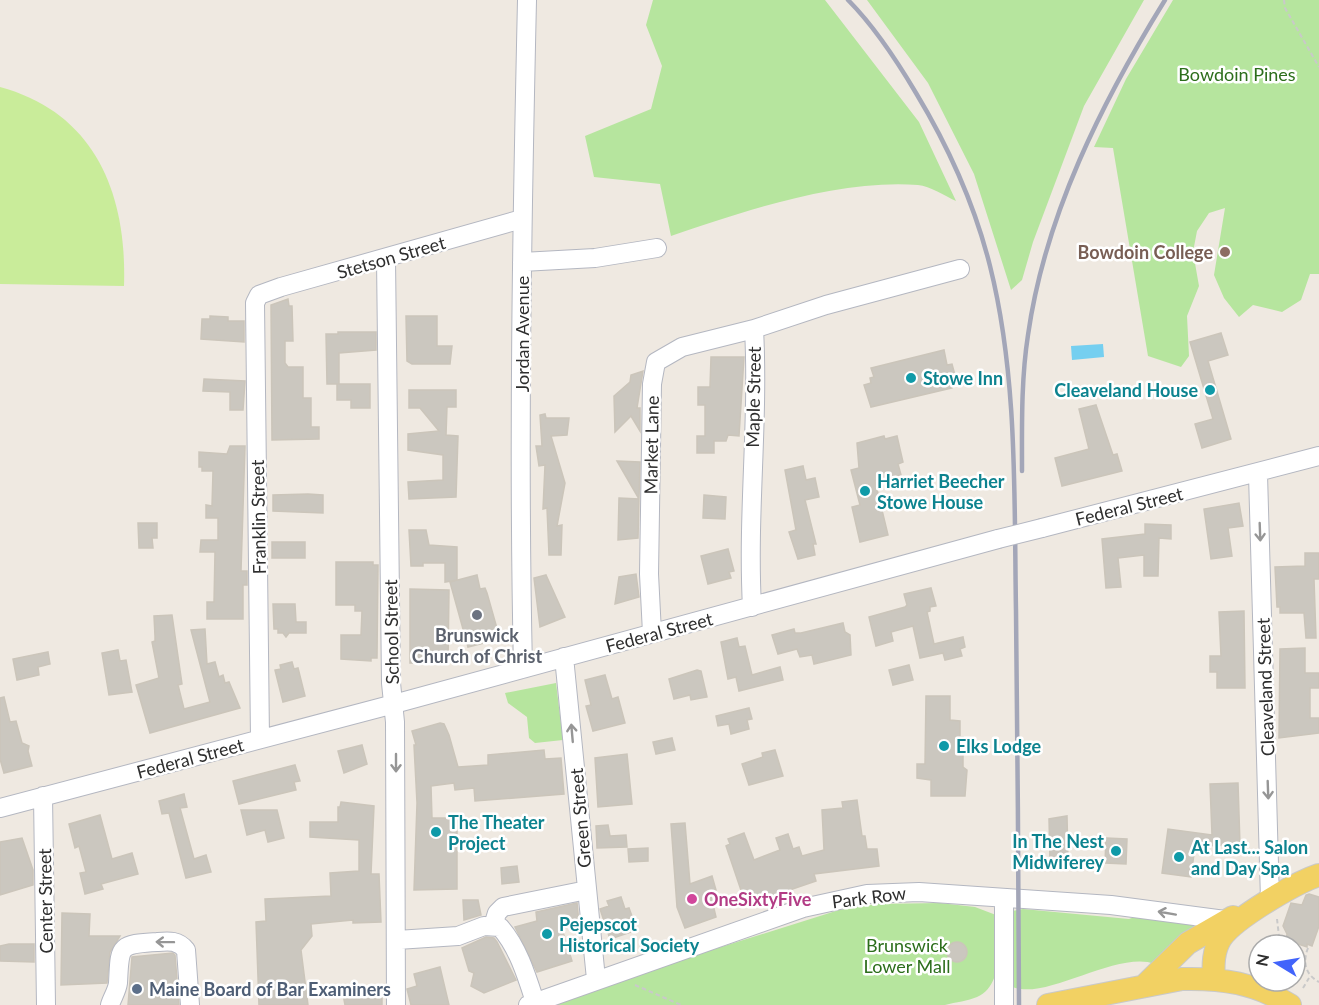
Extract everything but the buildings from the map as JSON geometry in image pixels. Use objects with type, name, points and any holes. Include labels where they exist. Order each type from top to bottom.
[{"type":"main road","points":[[1214,979],[1214,956],[1221,939],[1274,906],[1300,882],[1319,875]]},
{"type":"main road","points":[[1145,986],[1188,944],[1225,920],[1274,906]]},
{"type":"main road","points":[[1048,1005],[1079,1002],[1182,979],[1214,979],[1242,983],[1284,998]]},
{"type":"street","name":"Jordan Avenue","points":[[524,669],[521,562],[522,219],[527,0]]},
{"type":"street","name":"Stetson Street","points":[[259,296],[281,287],[522,219]]},
{"type":"street","points":[[522,262],[595,258],[657,248]]},
{"type":"street","name":"School Street","points":[[386,259],[391,683],[394,704],[396,1005]]},
{"type":"street","name":"Maple Street","points":[[752,607],[749,508],[755,380],[754,329],[826,305],[960,269]]},
{"type":"street","name":"Franklin Street","points":[[259,296],[255,303],[260,739]]},
{"type":"street","name":"Market Lane","points":[[652,633],[649,573],[651,396],[657,362],[682,347],[754,329]]},
{"type":"street","name":"Federal Street","points":[[0,808],[524,669],[998,539],[1258,474],[1319,456]]},
{"type":"street","name":"Cleaveland Street","points":[[1258,474],[1274,906]]},
{"type":"street","name":"Green Street","points":[[564,657],[596,979]]},
{"type":"street","name":"Center Street","points":[[43,796],[46,1005]]},
{"type":"street","points":[[494,926],[497,913],[503,907],[587,890]]},
{"type":"street","name":"Park Row","points":[[532,1004],[596,979],[835,899],[884,892],[919,891],[1111,905],[1225,920]]},
{"type":"street","points":[[1004,898],[1004,1005]]},
{"type":"street","points":[[397,940],[458,936],[494,926],[500,927],[507,935],[532,1004]]},
{"type":"street","points":[[110,1005],[116,994],[117,960],[121,951],[128,945],[142,942],[172,941],[181,944],[186,950],[190,1005]]},
{"type":"path","points":[[1284,0],[1285,8],[1319,67]]},
{"type":"path","points":[[1274,906],[1278,933]]},
{"type":"path","points":[[1307,967],[1310,977],[1319,982]]},
{"type":"path","points":[[1284,998],[1310,977]]},
{"type":"path","points":[[629,983],[681,1005]]},
{"type":"green space","points":[[653,0],[825,0],[919,122],[956,201],[918,185],[888,184],[856,187],[760,207],[671,236],[660,184],[594,177],[585,136],[651,109],[662,66],[646,25]]},
{"type":"green space","points":[[867,0],[1144,0],[1084,106],[1033,242],[1022,280],[1011,290],[974,174],[928,83]]},
{"type":"green space","name":"Bowdoin College","points":[[1173,0],[1319,0],[1319,274],[1310,274],[1301,300],[1282,312],[1253,305],[1239,317],[1224,298],[1214,275],[1225,208],[1209,213],[1197,231],[1193,252],[1199,286],[1187,316],[1189,356],[1181,367],[1148,356],[1113,148],[1094,147],[1126,79]]},
{"type":"green space","points":[[0,87],[33,99],[60,116],[82,137],[99,162],[111,190],[119,220],[124,286],[0,284]]},
{"type":"green space","points":[[556,683],[563,740],[535,743],[529,738],[527,717],[508,703],[505,693]]},
{"type":"green space","name":"Brunswick Lower Mall","points":[[940,903],[975,907],[996,915],[998,949],[996,972],[986,991],[977,997],[945,1005],[546,1005],[603,984],[839,910],[876,904]]},
{"type":"green space","points":[[1023,909],[1129,919],[1145,913],[1201,924],[1155,964],[1139,961],[1121,964],[1040,988],[1023,989],[1009,985],[1012,911]]},
{"type":"water","points":[[1103,344],[1104,357],[1072,360],[1071,346]]},
{"type":"railway","points":[[848,0],[876,32],[901,69],[950,155],[977,221],[999,308],[1006,351],[1013,438],[1019,1005]]},
{"type":"railway","points":[[1022,471],[1024,369],[1036,290],[1048,246],[1062,203],[1098,119],[1119,78],[1165,0]]},
{"type":"place","name":"Bowdoin College","points":[[1225,252]]},
{"type":"place","name":"Stowe Inn","points":[[911,378]]},
{"type":"place","name":"Cleaveland House","points":[[1210,390]]},
{"type":"place","name":"Harriet Beecher Stowe House","points":[[865,491]]},
{"type":"place","name":"Brunswick Church of Christ","points":[[477,615]]},
{"type":"place","name":"Elks Lodge","points":[[944,746]]},
{"type":"place","name":"The Theater Project","points":[[436,832]]},
{"type":"place","name":"In The Nest Midwiferey","points":[[1116,851]]},
{"type":"place","name":"At Last... Salon and Day Spa","points":[[1179,857]]},
{"type":"place","name":"OneSixtyFive","points":[[692,899]]},
{"type":"place","name":"Pejepscot Historical Society","points":[[547,934]]},
{"type":"place","name":"Maine Board of Bar Examiners","points":[[137,989]]},
{"type":"park label","name":"Bowdoin Pines","points":[[1237,74]]}]
